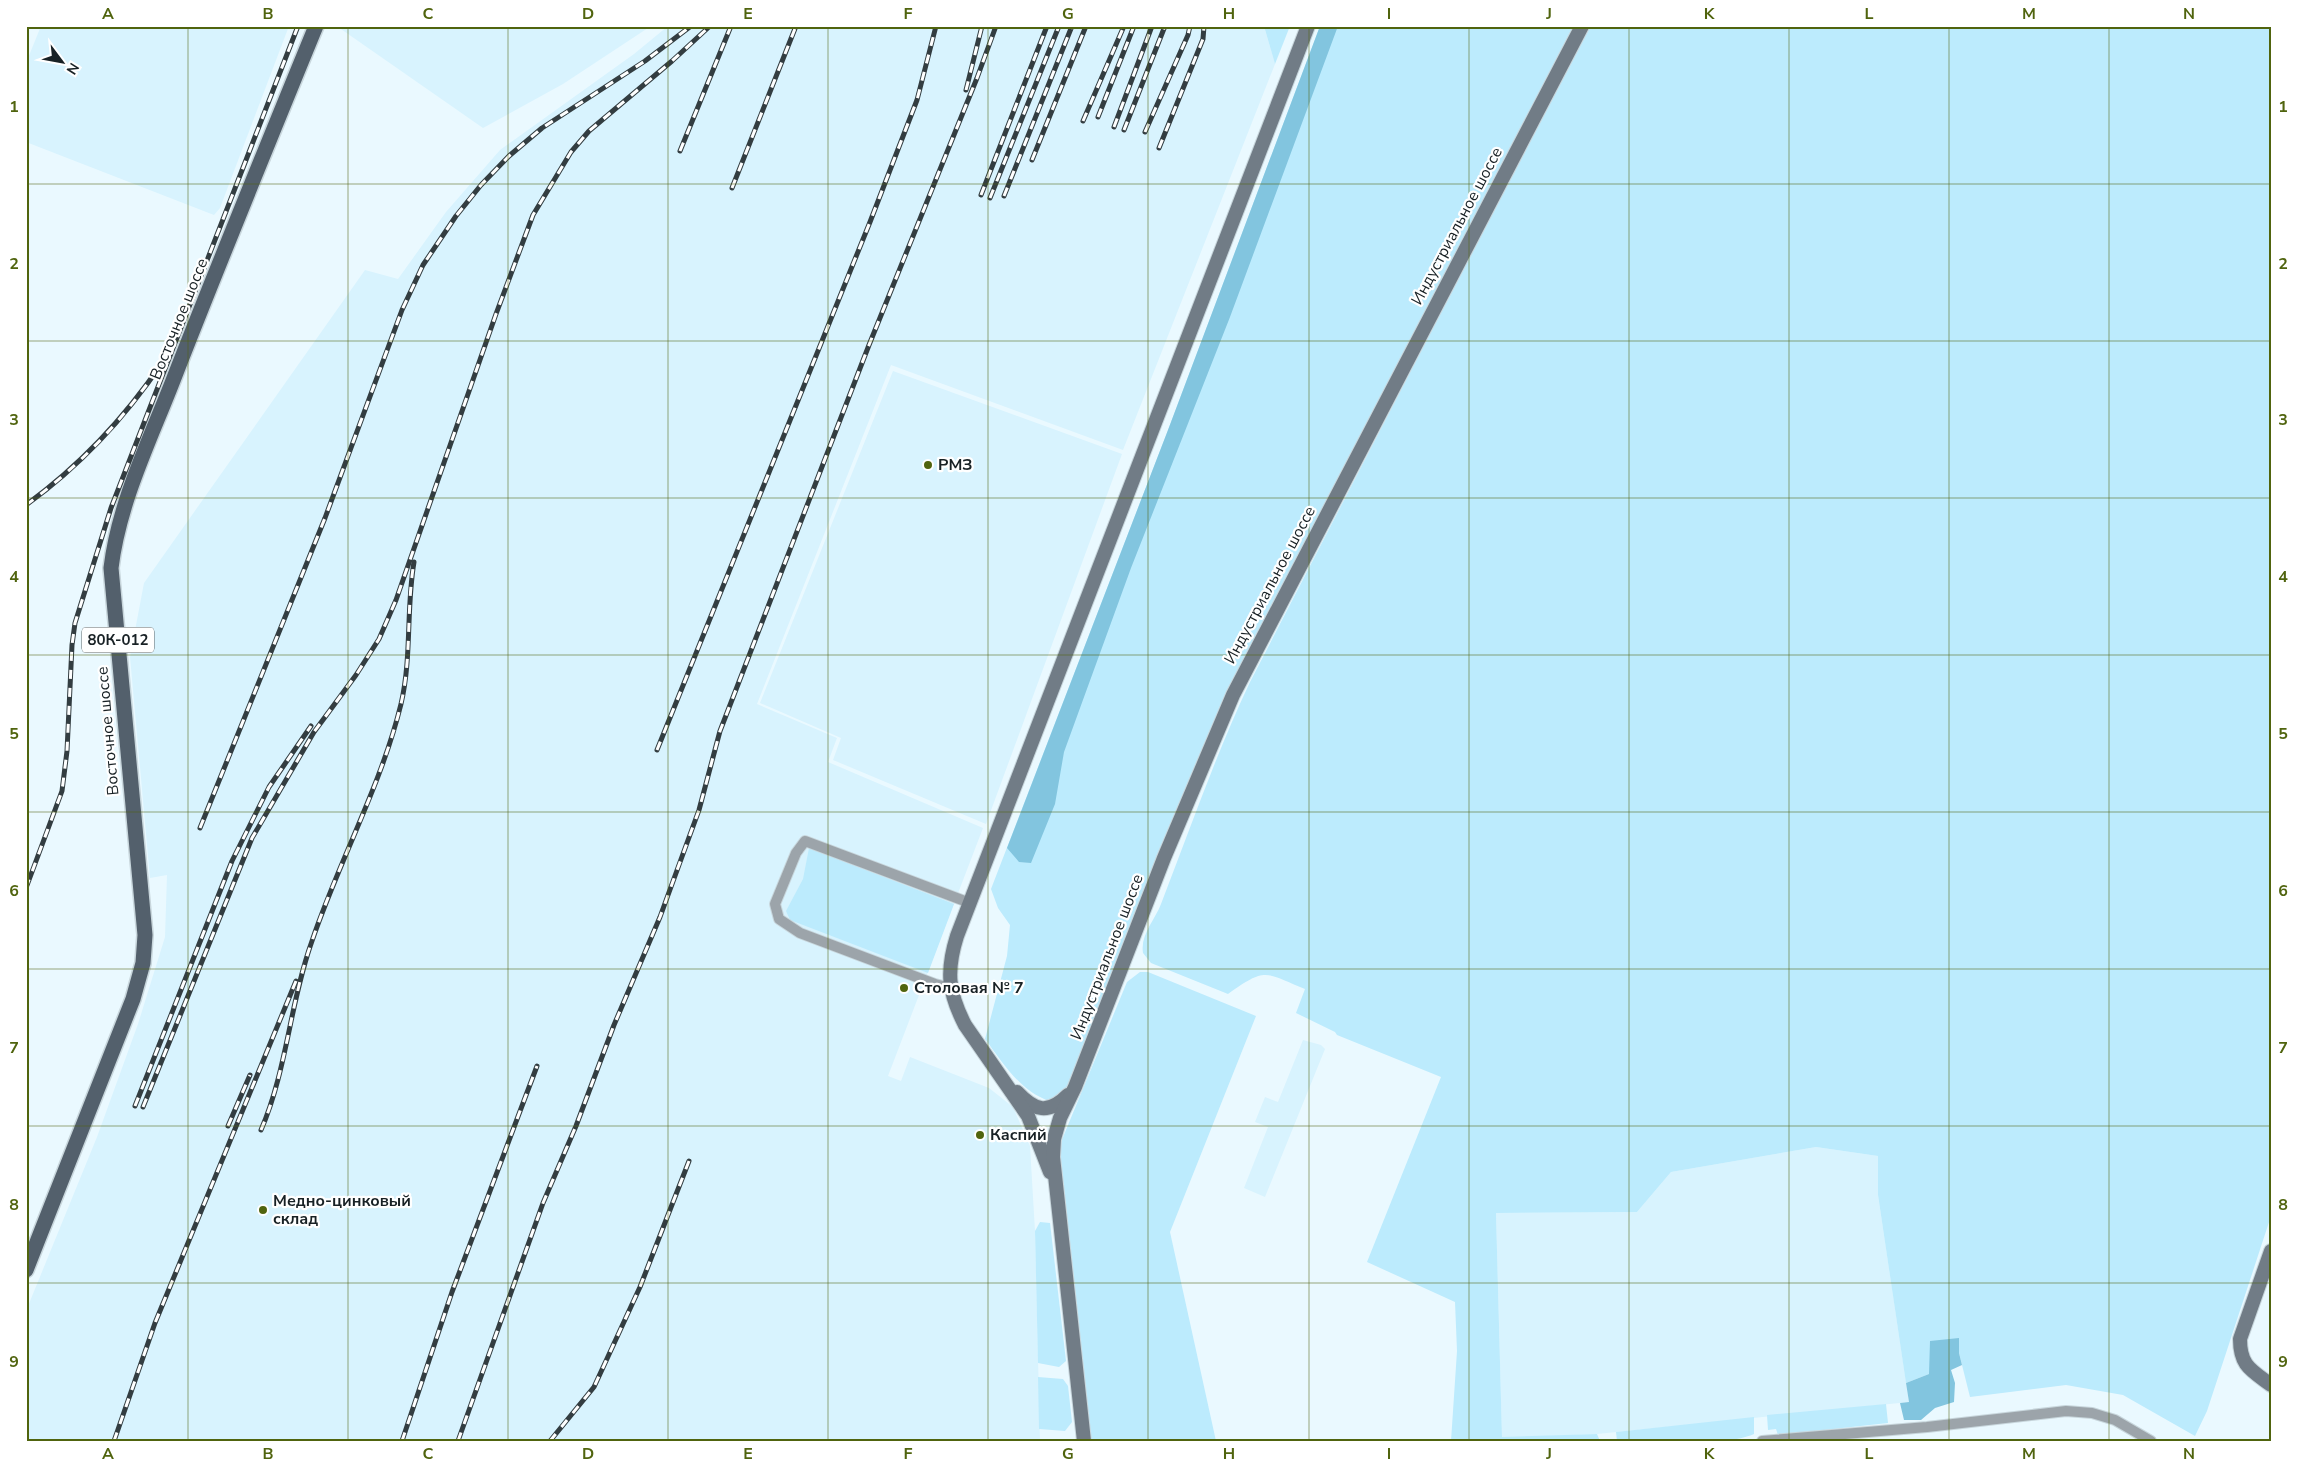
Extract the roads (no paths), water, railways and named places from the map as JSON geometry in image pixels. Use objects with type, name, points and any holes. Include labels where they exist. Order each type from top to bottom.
[{"type":"main road","name":"Восточное шоссе","points":[[26,1270],[133,999],[143,963],[145,935],[111,568],[114,539],[131,487],[316,26]]},
{"type":"main road","name":"Индустриальное шоссе","points":[[1055,1185],[1028,1116],[965,1025],[957,1009],[951,988],[950,957],[1308,26]]},
{"type":"main road","name":"Индустриальное шоссе","points":[[1084,1441],[1055,1185],[1054,1138],[1060,1118],[1076,1087],[1164,858],[1233,695],[1582,26]]},
{"type":"main road","points":[[1000,1076],[1024,1099],[1035,1106],[1046,1108],[1056,1106],[1076,1087]]},
{"type":"main road","points":[[2271,1251],[2267,1274],[2240,1339],[2240,1352],[2245,1365],[2271,1385]]},
{"type":"street","points":[[951,988],[935,984],[800,933],[779,919],[775,904],[796,853],[805,841],[970,903]]},
{"type":"street","points":[[1762,1441],[1927,1427],[2066,1411],[2092,1413],[2115,1420],[2151,1441]]},
{"type":"railway","points":[[26,888],[62,791],[67,751],[72,645],[75,623],[111,508],[298,26]]},
{"type":"railway","points":[[200,828],[325,518],[402,310],[423,265],[456,216],[481,185],[509,156],[542,128],[645,61],[691,26]]},
{"type":"railway","points":[[143,1107],[252,838],[314,732],[356,675],[379,639],[396,600],[496,314],[533,215],[571,152],[589,131],[672,61],[710,26]]},
{"type":"railway","points":[[680,151],[731,26]]},
{"type":"railway","points":[[732,188],[796,26]]},
{"type":"railway","points":[[657,750],[870,222],[917,100],[936,26]]},
{"type":"railway","points":[[966,90],[982,26]]},
{"type":"railway","points":[[458,1441],[543,1203],[576,1126],[614,1025],[660,917],[699,810],[720,731],[869,345],[977,78],[996,26]]},
{"type":"railway","points":[[981,195],[1047,26]]},
{"type":"railway","points":[[990,198],[1059,26]]},
{"type":"railway","points":[[1004,196],[1072,26]]},
{"type":"railway","points":[[1032,160],[1086,26]]},
{"type":"railway","points":[[1083,121],[1124,26]]},
{"type":"railway","points":[[1098,117],[1134,26]]},
{"type":"railway","points":[[1114,127],[1152,26]]},
{"type":"railway","points":[[1124,130],[1165,26]]},
{"type":"railway","points":[[1145,132],[1188,35],[1190,26]]},
{"type":"railway","points":[[1159,148],[1203,39],[1204,26]]},
{"type":"railway","points":[[26,505],[65,474],[100,440],[148,384],[162,363]]},
{"type":"railway","points":[[261,1130],[277,1084],[298,988],[312,941],[393,734],[401,704],[407,669],[410,597],[414,562]]},
{"type":"railway","points":[[135,1106],[232,861],[269,787],[311,726]]},
{"type":"railway","points":[[114,1441],[155,1323],[296,981]]},
{"type":"railway","points":[[402,1441],[452,1292],[537,1066]]},
{"type":"railway","points":[[228,1126],[250,1075]]},
{"type":"railway","points":[[550,1441],[594,1387],[640,1287],[689,1161]]},
{"type":"place","name":"РМЗ","points":[[928,465]]},
{"type":"place","name":"Столовая № 7","points":[[904,988]]},
{"type":"place","name":"Каспий","points":[[980,1135]]},
{"type":"place","name":"Медно-цинковый склад","points":[[263,1210]]}]
